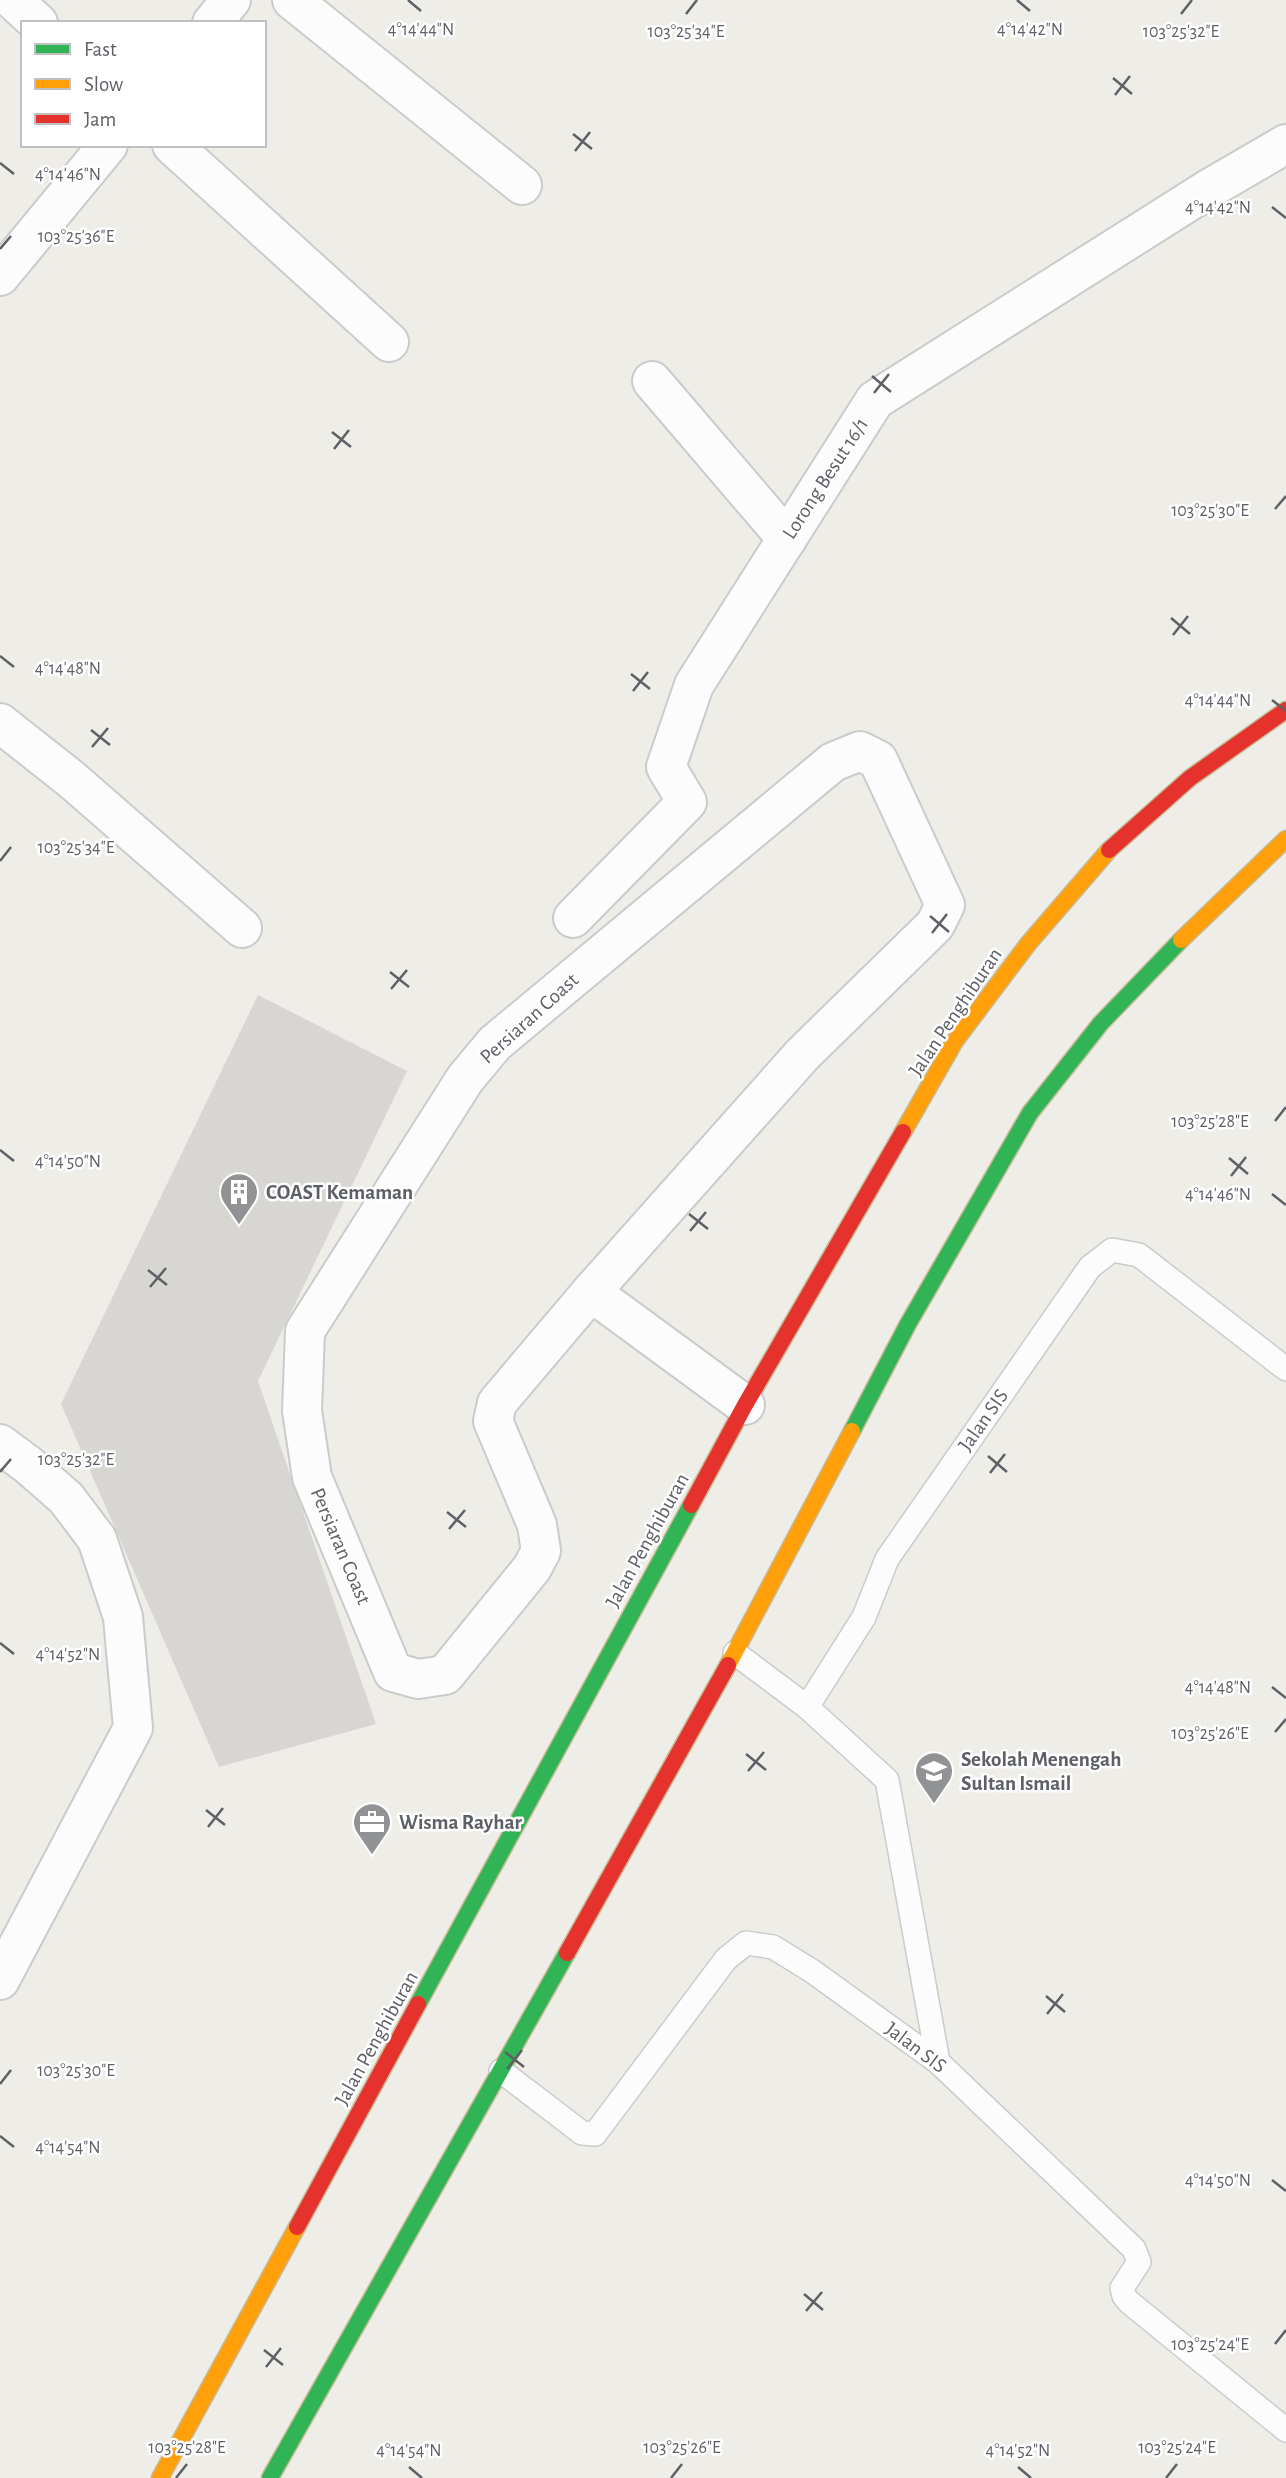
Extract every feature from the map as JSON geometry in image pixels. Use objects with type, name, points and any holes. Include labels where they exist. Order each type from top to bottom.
[{"type":"highway","name":"Jalan Penghiburan","points":[[160,2478],[745,1405],[955,1041],[1028,944],[1115,843],[1190,778],[1286,710]]},
{"type":"highway","points":[[270,2478],[735,1653],[908,1324],[1030,1114],[1101,1023],[1191,930],[1286,839]]},
{"type":"street","points":[[13,0],[36,21]]},
{"type":"street","points":[[292,0],[522,184]]},
{"type":"street","name":"Lorong Besut 16/1","points":[[573,918],[687,802],[666,767],[694,685],[875,400],[1207,190],[1286,144]]},
{"type":"street","points":[[2,270],[106,147]]},
{"type":"street","points":[[174,147],[389,342]]},
{"type":"street","points":[[652,381],[787,539]]},
{"type":"street","points":[[0,723],[71,779],[242,928]]},
{"type":"street","name":"Persiaran Coast","points":[[860,751],[878,760],[945,905],[935,925],[803,1054],[591,1292],[497,1403],[493,1422],[537,1525],[541,1551],[532,1568],[445,1675],[418,1679],[393,1672],[312,1476],[302,1411],[305,1331],[465,1079],[495,1043],[833,762],[860,751]]},
{"type":"street","points":[[591,1292],[745,1405]]},
{"type":"street","points":[[0,1444],[66,1498],[97,1539],[123,1617],[133,1728],[0,1980]]},
{"type":"lane","name":"Jalan SIS","points":[[807,1707],[864,1617],[887,1559],[1093,1263],[1112,1250],[1139,1255],[1286,1369]]},
{"type":"lane","points":[[735,1653],[807,1707],[887,1780],[938,2062]]},
{"type":"lane","name":"Jalan SIS","points":[[501,2071],[582,2133],[595,2134],[726,1959],[746,1943],[773,1947],[812,1971],[938,2062],[1134,2249],[1139,2262],[1122,2288],[1129,2302],[1286,2430]]},
{"type":"building","name":"COAST Kemaman","points":[[258,995],[407,1071],[258,1381],[376,1724],[219,1767],[61,1404]]},
{"type":"traffic: fast","points":[[852,1431],[908,1324],[1030,1113],[1101,1023],[1181,940]]},
{"type":"traffic: fast","points":[[418,2004],[691,1505]]},
{"type":"traffic: fast","points":[[270,2478],[567,1953]]},
{"type":"traffic: slow","points":[[1181,940],[1286,839]]},
{"type":"traffic: slow","points":[[903,1132],[955,1041],[1028,944],[1109,850]]},
{"type":"traffic: slow","points":[[728,1665],[852,1431]]},
{"type":"traffic: slow","points":[[160,2478],[297,2227]]},
{"type":"traffic: jam","points":[[1109,850],[1190,778],[1286,710]]},
{"type":"traffic: jam","points":[[691,1505],[745,1405],[903,1132]]},
{"type":"traffic: jam","points":[[567,1953],[728,1665]]},
{"type":"traffic: jam","points":[[297,2227],[418,2004]]},
{"type":"place","name":"COAST Kemaman","points":[[239,1226]]},
{"type":"place","name":"Sekolah Menengah Sultan Ismail","points":[[934,1805]]},
{"type":"place","name":"Wisma Rayhar","points":[[372,1856]]}]
